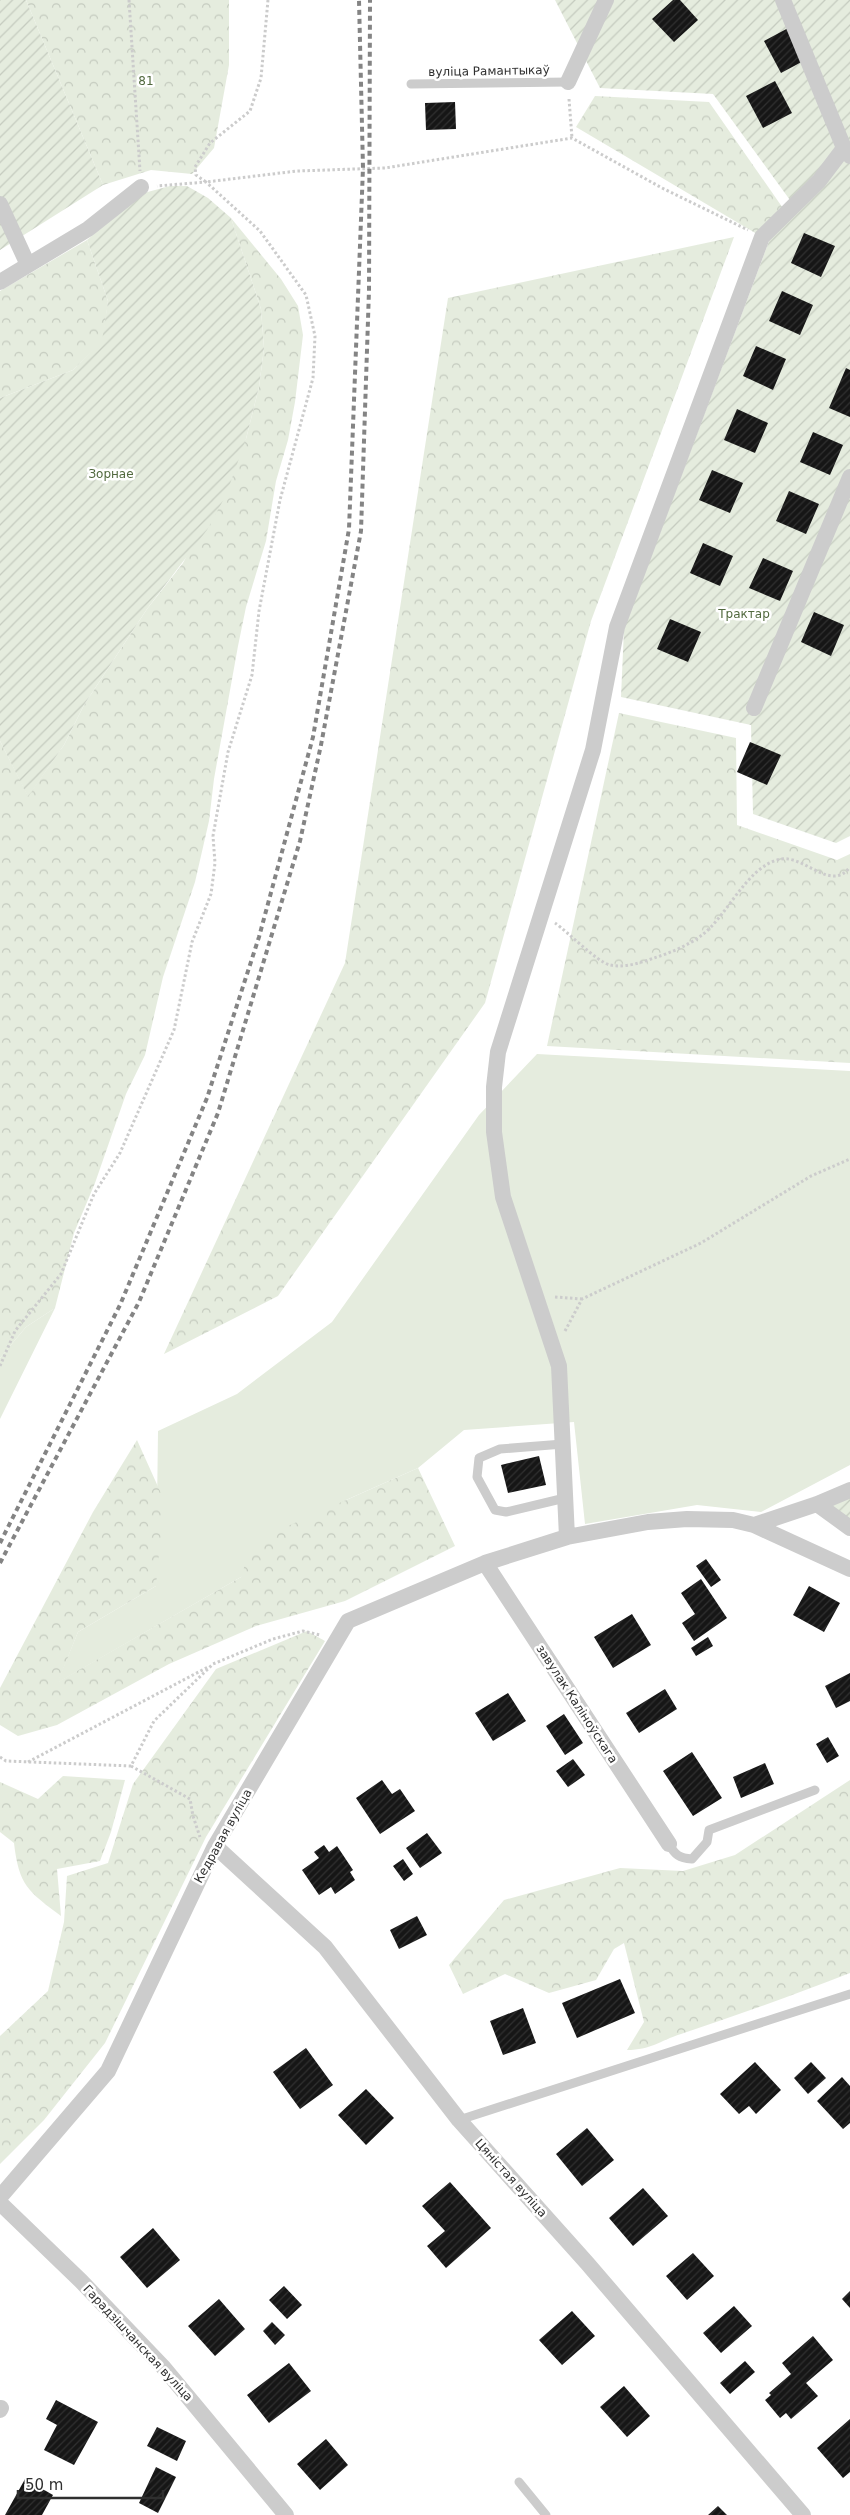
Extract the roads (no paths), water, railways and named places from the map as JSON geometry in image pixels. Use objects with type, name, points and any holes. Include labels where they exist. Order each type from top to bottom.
[{"type":"street","points":[[568,82],[606,0]]},
{"type":"street","points":[[567,1538],[559,1366],[503,1198],[494,1132],[494,1087],[498,1052],[593,750],[617,627],[762,237],[819,182],[848,150],[783,0]]},
{"type":"street","points":[[0,282],[88,229],[141,187]]},
{"type":"street","points":[[0,204],[28,265]]},
{"type":"street","points":[[754,708],[850,477]]},
{"type":"street","points":[[754,1525],[817,1504],[850,1490]]},
{"type":"street","points":[[817,1504],[850,1528]]},
{"type":"street","name":"Кедравая вуліца","points":[[0,2197],[108,2071],[215,1846],[348,1621],[485,1563],[567,1538],[648,1522],[687,1519],[734,1520],[754,1525],[850,1569]]},
{"type":"street","name":"завулак Каліноўскага","points":[[485,1563],[669,1844]]},
{"type":"street","name":"Цяністая вуліца","points":[[215,1846],[325,1947],[459,2120],[587,2263],[803,2515]]},
{"type":"street","name":"Гарадзішчанская вуліца","points":[[0,2203],[81,2280],[164,2368],[286,2515]]},
{"type":"lane","name":"вуліца Рамантыкаў","points":[[411,84],[568,82]]},
{"type":"lane","points":[[563,1444],[500,1449],[479,1458],[477,1477],[495,1510],[506,1512],[565,1498]]},
{"type":"lane","points":[[669,1844],[674,1854],[681,1858],[692,1859],[706,1842],[709,1830],[815,1790]]},
{"type":"lane","points":[[459,2120],[850,1994]]},
{"type":"lane","points":[[519,2482],[546,2515]]},
{"type":"railway","points":[[0,1543],[120,1305],[207,1098],[259,937],[313,737],[349,529],[363,168],[359,0]]},
{"type":"railway","points":[[0,1563],[139,1302],[218,1113],[300,841],[321,745],[361,531],[369,290],[370,0]]},
{"type":"park label","name":"81","points":[[146,81]]},
{"type":"park label","name":"Зорнае","points":[[111,474]]},
{"type":"park label","name":"Трактар","points":[[744,614]]}]
